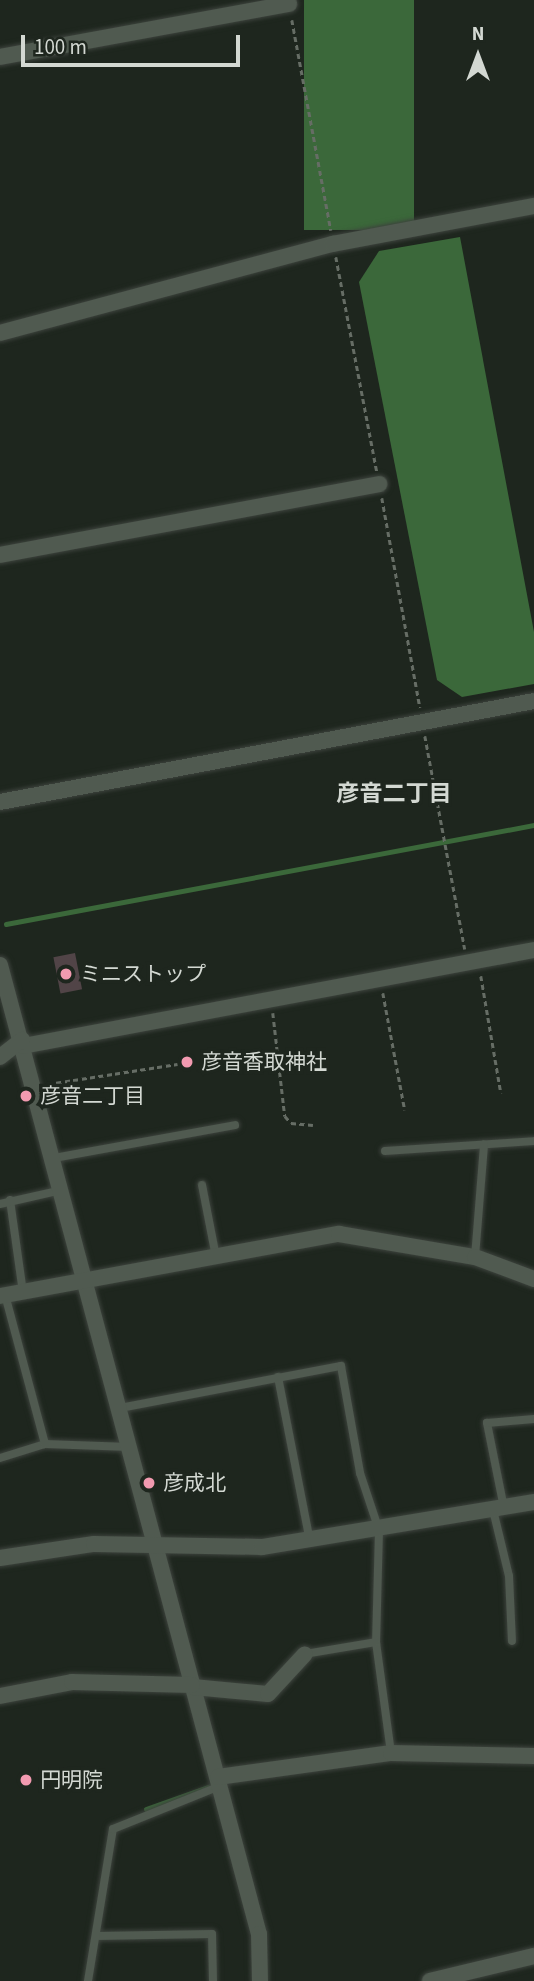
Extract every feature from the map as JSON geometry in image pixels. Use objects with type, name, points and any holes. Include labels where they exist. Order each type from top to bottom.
[{"type":"street","points":[[0,57],[289,4]]},
{"type":"street","points":[[0,333],[333,244],[534,206]]},
{"type":"street","points":[[0,555],[379,484]]},
{"type":"street","points":[[0,802],[534,701]]},
{"type":"street","points":[[0,1057],[22,1043],[534,950]]},
{"type":"street","points":[[0,965],[54,1158],[259,1934],[260,1981]]},
{"type":"street","points":[[3,1296],[87,1283],[339,1234],[475,1257],[534,1279]]},
{"type":"street","points":[[0,1558],[94,1544],[262,1547],[499,1512],[534,1502]]},
{"type":"street","points":[[0,1696],[72,1682],[192,1686],[268,1694],[305,1654]]},
{"type":"street","points":[[219,1781],[391,1753],[534,1756]]},
{"type":"street","points":[[430,1981],[534,1956]]},
{"type":"lane","points":[[54,1158],[235,1125]]},
{"type":"lane","points":[[385,1151],[534,1141]]},
{"type":"lane","points":[[475,1257],[484,1144]]},
{"type":"lane","points":[[202,1185],[216,1257]]},
{"type":"lane","points":[[0,1204],[62,1190]]},
{"type":"lane","points":[[10,1200],[23,1293]]},
{"type":"lane","points":[[3,1296],[46,1444]]},
{"type":"lane","points":[[120,1408],[341,1366],[360,1473],[379,1530],[376,1642],[391,1753]]},
{"type":"lane","points":[[278,1377],[310,1541]]},
{"type":"lane","points":[[512,1641],[509,1576],[487,1423],[534,1419]]},
{"type":"lane","points":[[0,1458],[46,1444],[130,1447]]},
{"type":"lane","points":[[305,1654],[376,1642]]},
{"type":"lane","points":[[88,1981],[113,1829],[219,1781]]},
{"type":"lane","points":[[96,1936],[212,1934],[213,1981]]},
{"type":"path","points":[[478,961],[501,1093]]},
{"type":"path","points":[[380,979],[405,1110]]},
{"type":"path","points":[[271,999],[285,1116],[291,1123],[313,1125]]},
{"type":"path","points":[[34,1086],[177,1064]]},
{"type":"shaded area","points":[[304,0],[414,0],[414,230],[304,230]]},
{"type":"shaded area","points":[[460,237],[534,632],[534,684],[462,697],[437,680],[359,282],[379,251]]},
{"type":"building","points":[[75,953],[82,989],[60,994],[53,957]]},
{"type":"waterway","points":[[6,924],[534,825]]},
{"type":"waterway","points":[[146,1809],[217,1784]]},
{"type":"place","name":"ミニストップ","points":[[66,974]]},
{"type":"place","name":"彦音香取神社","points":[[187,1062]]},
{"type":"place","name":"彦音二丁目","points":[[26,1096]]},
{"type":"place","name":"彦成北","points":[[149,1483]]},
{"type":"place","name":"円明院","points":[[26,1780]]},
{"type":"district","name":"彦音二丁目","points":[[394,794]]}]
